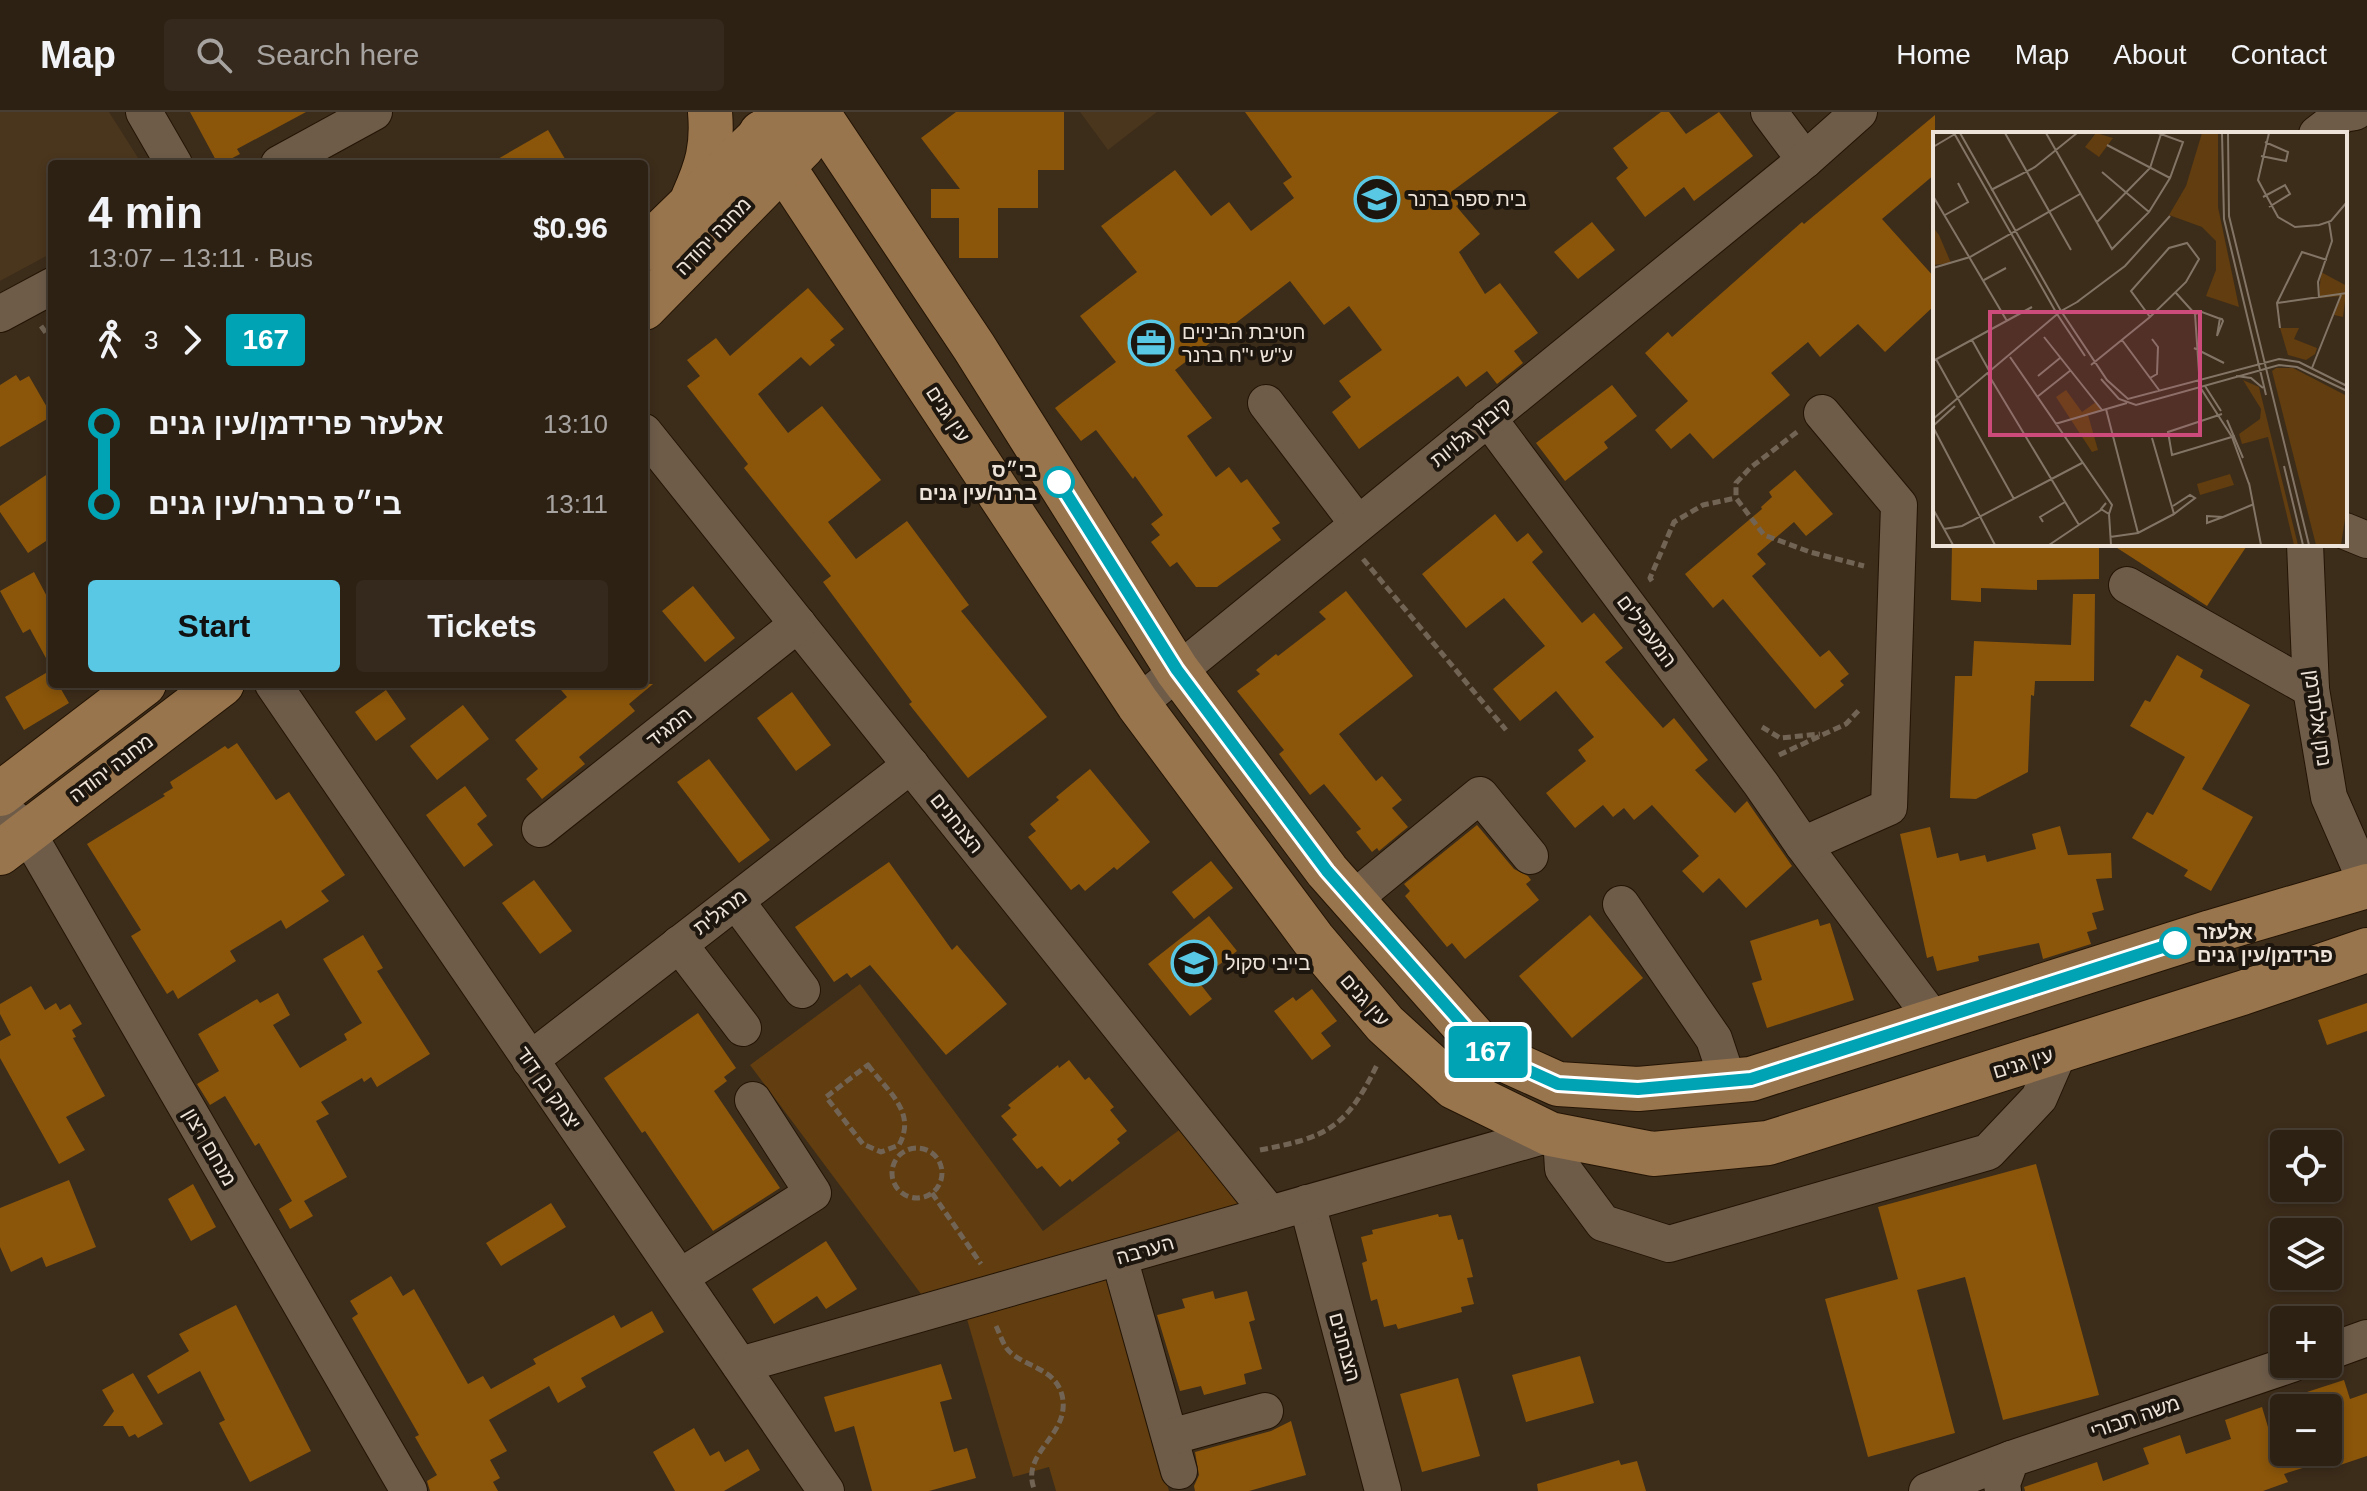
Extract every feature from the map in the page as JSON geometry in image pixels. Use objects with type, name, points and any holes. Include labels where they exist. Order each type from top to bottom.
[{"type":"main road","points":[[689,205],[708,165],[712,132],[710,112]]},
{"type":"main road","points":[[795,125],[974,347],[1177,670],[1327,871],[1487,1052],[1558,1084],[1638,1089],[1751,1079],[1933,1019],[2367,885]]},
{"type":"main road","name":"מחנה יהודה","points":[[648,245],[689,205],[795,125]]},
{"type":"main road","name":"מחנה יהודה","points":[[648,303],[795,125]]},
{"type":"main road","name":"עין גנים","points":[[795,125],[1138,704],[1313,939],[1385,1024],[1454,1087],[1556,1136],[1653,1154],[1768,1143],[2059,1052],[2367,950]]},
{"type":"main road","points":[[12,812],[140,688]]},
{"type":"main road","name":"מחנה יהודה","points":[[12,812],[215,688]]},
{"type":"street","points":[[144,112],[172,160]]},
{"type":"street","points":[[286,160],[374,112]]},
{"type":"street","points":[[1769,112],[1805,160]]},
{"type":"street","name":"קיבוץ גלויות","points":[[1138,704],[1805,160],[1859,112]]},
{"type":"street","points":[[2307,112],[2316,132]]},
{"type":"street","points":[[2320,132],[2343,114],[2355,112]]},
{"type":"street","points":[[0,314],[48,288]]},
{"type":"street","points":[[1266,403],[1351,530]]},
{"type":"street","points":[[1803,845],[1889,807],[1899,505],[1822,413]]},
{"type":"street","name":"המעפילים","points":[[1488,418],[1933,1019]]},
{"type":"street","name":"הצנחנים","points":[[648,437],[1270,1214]]},
{"type":"street","points":[[2347,532],[2367,540]]},
{"type":"street","name":"נתן אלתרמן","points":[[2305,546],[2311,689],[2329,797],[2367,885]]},
{"type":"street","points":[[2127,585],[2311,689]]},
{"type":"street","name":"המגיד","points":[[540,829],[798,624]]},
{"type":"street","name":"יצחק בן דוד","points":[[276,688],[826,1491]]},
{"type":"street","name":"מרגלית","points":[[530,1060],[911,765]]},
{"type":"street","points":[[1352,900],[1480,795],[1530,856]]},
{"type":"street","name":"מנחם רצון","points":[[12,812],[409,1491]]},
{"type":"street","points":[[736,901],[802,990]]},
{"type":"street","points":[[1621,904],[1714,1039],[1728,1081]]},
{"type":"street","points":[[679,944],[743,1028]]},
{"type":"street","points":[[1556,1136],[1563,1169],[1603,1223],[1669,1244],[1988,1152],[2039,1098],[2059,1052]]},
{"type":"street","points":[[680,1277],[813,1193],[753,1100]]},
{"type":"street","name":"הערבה","points":[[740,1365],[997,1308],[1119,1257],[1556,1136]]},
{"type":"street","name":"הצנחנים","points":[[1307,1203],[1372,1488]]},
{"type":"street","points":[[1119,1257],[1175,1454],[1265,1411]]},
{"type":"street","points":[[2342,1347],[2367,1338]]},
{"type":"street","name":"משה תבורי","points":[[1927,1491],[2007,1475],[2270,1373]]},
{"type":"path","points":[[1822,413],[1750,468],[1736,483],[1736,498],[1764,535],[1810,552],[1864,566],[1872,579]]},
{"type":"path","points":[[1659,591],[1650,578],[1674,522],[1703,505],[1736,498]]},
{"type":"path","points":[[1351,530],[1506,730]]},
{"type":"path","points":[[1749,768],[1846,724],[1866,702]]},
{"type":"path","points":[[1761,726],[1780,738],[1825,733]]},
{"type":"path","points":[[1224,1156],[1318,1135],[1345,1119],[1362,1096],[1377,1065],[1385,1024]]},
{"type":"path","points":[[868,1065],[904,1113],[907,1130],[899,1145],[881,1152],[863,1144],[826,1097],[868,1065]]},
{"type":"path","points":[[899,1145],[903,1153]]},
{"type":"path","points":[[911,1149],[928,1151],[939,1163],[941,1179],[932,1193],[917,1198],[902,1193],[897,1187],[892,1172],[897,1158],[903,1153],[911,1149]]},
{"type":"path","points":[[932,1193],[997,1308],[1008,1352],[1053,1376],[1062,1395],[1064,1417],[1033,1463],[1029,1479],[1035,1491]]},
{"type":"shaded area","points":[[0,112],[109,112],[139,160],[48,160],[48,255],[0,281]]},
{"type":"shaded area","points":[[1080,112],[1157,112],[1108,150]]},
{"type":"shaded area","points":[[860,984],[1043,1231],[1194,1119],[1270,1214],[1105,1261],[1169,1491],[1056,1491],[1049,1467],[1013,1477],[962,1302],[933,1310],[750,1065]]},
{"type":"building","points":[[190,112],[306,112],[237,149],[240,154],[229,160],[216,160]]},
{"type":"building","points":[[956,112],[1064,112],[1064,170],[1038,170],[1038,208],[998,208],[998,258],[959,258],[959,218],[931,218],[931,189],[960,189],[921,138]]},
{"type":"building","points":[[1245,112],[1559,112],[1451,192],[1459,204],[1456,206],[1480,234],[1459,252],[1485,294],[1500,283],[1538,333],[1514,351],[1523,363],[1497,384],[1487,371],[1466,387],[1458,376],[1359,449],[1332,412],[1351,397],[1339,381],[1382,350],[1349,306],[1324,325],[1290,281],[1175,370],[1212,418],[1187,436],[1216,477],[1229,467],[1241,483],[1247,479],[1280,523],[1272,528],[1281,540],[1217,587],[1196,587],[1177,562],[1170,567],[1151,542],[1160,535],[1151,524],[1163,515],[1135,476],[1133,479],[1096,430],[1081,441],[1055,408],[1116,362],[1080,316],[1137,272],[1101,226],[1175,170],[1211,216],[1229,202],[1251,231],[1294,198],[1283,183],[1292,177]]},
{"type":"building","points":[[1661,112],[1669,112],[1686,134],[1719,112],[1753,156],[1694,201],[1684,187],[1645,217],[1616,178],[1628,168],[1613,148]]},
{"type":"building","points":[[1935,115],[1933,176],[1882,219],[1933,276],[1933,307],[1885,352],[1858,324],[1820,357],[1808,342],[1771,373],[1790,395],[1713,459],[1690,433],[1671,449],[1655,430],[1688,401],[1645,353],[1668,332],[1672,337],[1802,222],[1804,224]]},
{"type":"building","points":[[548,130],[566,160],[496,160]]},
{"type":"building","points":[[1592,222],[1615,250],[1578,279],[1554,252]]},
{"type":"building","points":[[808,288],[844,329],[830,340],[835,345],[810,366],[801,357],[758,394],[788,433],[822,406],[881,480],[828,522],[856,559],[907,521],[969,605],[961,611],[1047,717],[968,778],[909,704],[912,702],[823,582],[831,576],[744,468],[748,464],[687,386],[700,376],[687,360],[716,338],[730,356]]},
{"type":"building","points":[[16,375],[20,381],[29,376],[48,409],[48,418],[0,447],[0,385]]},
{"type":"building","points":[[1612,385],[1637,416],[1604,442],[1608,448],[1565,481],[1536,443]]},
{"type":"building","points":[[1795,470],[1833,514],[1806,536],[1794,522],[1757,554],[1766,564],[1752,576],[1820,657],[1829,650],[1849,674],[1840,681],[1844,685],[1815,709],[1723,599],[1713,608],[1685,574],[1762,509],[1772,497],[1769,492]]},
{"type":"building","points":[[48,474],[48,540],[28,553],[0,512],[0,506]]},
{"type":"building","points":[[1495,514],[1517,542],[1528,533],[1543,552],[1532,562],[1582,623],[1594,613],[1623,648],[1605,662],[1663,728],[1674,718],[1708,760],[1695,770],[1735,813],[1747,801],[1792,866],[1746,908],[1719,878],[1703,893],[1682,871],[1699,856],[1652,805],[1634,820],[1624,808],[1613,817],[1603,805],[1575,828],[1546,793],[1586,761],[1578,750],[1594,737],[1556,691],[1520,721],[1493,689],[1545,646],[1504,598],[1466,628],[1422,574]]},
{"type":"building","points":[[1952,546],[2099,546],[2099,579],[2037,580],[2037,590],[1981,588],[1981,602],[1951,600]]},
{"type":"building","points":[[2114,546],[2247,546],[2207,606]]},
{"type":"building","points":[[34,572],[48,598],[48,662],[30,629],[23,633],[0,591]]},
{"type":"building","points":[[693,586],[735,638],[705,662],[662,611]]},
{"type":"building","points":[[1346,591],[1413,676],[1339,734],[1376,781],[1382,776],[1402,800],[1392,808],[1408,827],[1379,851],[1377,848],[1372,852],[1356,832],[1361,829],[1324,784],[1310,795],[1279,754],[1284,750],[1237,691],[1260,674],[1256,670],[1326,619],[1319,612]]},
{"type":"building","points":[[2073,594],[2095,594],[2094,681],[2035,681],[2034,696],[2031,695],[2028,772],[1976,799],[1950,798],[1955,676],[1972,676],[1974,641],[2071,645]]},
{"type":"building","points":[[2177,655],[2203,670],[2200,677],[2250,705],[2202,789],[2253,817],[2211,891],[2184,876],[2188,870],[2132,838],[2147,812],[2153,815],[2185,757],[2130,726],[2145,700],[2150,702]]},
{"type":"building","points":[[48,672],[48,688],[60,688],[69,703],[24,730],[5,697]]},
{"type":"building","points":[[648,684],[653,684],[629,704],[635,711],[579,757],[585,764],[542,799],[526,779],[538,769],[515,740],[567,697],[559,688],[648,688]]},
{"type":"building","points":[[386,690],[406,719],[376,741],[355,712]]},
{"type":"building","points":[[792,692],[831,745],[796,771],[757,718]]},
{"type":"building","points":[[463,705],[489,739],[437,780],[410,746]]},
{"type":"building","points":[[237,743],[276,800],[289,792],[345,875],[321,891],[329,901],[286,929],[281,920],[230,951],[236,961],[178,999],[173,990],[167,994],[131,936],[141,930],[87,844],[165,796],[163,794],[173,788],[170,782],[225,746],[228,749]]},
{"type":"building","points":[[709,759],[770,840],[739,863],[677,782]]},
{"type":"building","points":[[1090,769],[1150,842],[1117,870],[1114,867],[1085,891],[1079,884],[1071,890],[1028,837],[1036,831],[1030,824]]},
{"type":"building","points":[[465,786],[487,816],[477,824],[493,845],[464,867],[426,815]]},
{"type":"building","points":[[1477,825],[1514,869],[1528,876],[1531,880],[1526,884],[1539,900],[1465,959],[1452,943],[1447,947],[1405,896],[1410,891],[1404,884]]},
{"type":"building","points":[[2060,826],[2068,855],[2111,853],[2112,878],[2096,879],[2104,910],[2092,913],[2097,929],[2087,932],[2091,944],[2043,959],[2039,943],[1978,956],[1979,961],[1937,971],[1933,956],[1927,958],[1900,834],[1930,827],[1937,858],[1958,853],[1960,861],[1985,855],[1987,862],[2036,849],[2032,834]]},
{"type":"building","points":[[1211,861],[1233,888],[1194,919],[1172,892]]},
{"type":"building","points":[[889,862],[952,950],[957,945],[1007,1004],[946,1055],[870,965],[851,978],[847,973],[834,982],[795,927]]},
{"type":"building","points":[[534,880],[572,931],[540,954],[502,903]]},
{"type":"building","points":[[1590,915],[1643,978],[1572,1038],[1519,976]]},
{"type":"building","points":[[1209,916],[1237,951],[1198,981],[1212,999],[1190,1016],[1148,964]]},
{"type":"building","points":[[1818,919],[1820,926],[1830,923],[1854,1000],[1767,1028],[1752,983],[1762,980],[1750,941]]},
{"type":"building","points":[[363,935],[383,968],[377,971],[430,1054],[377,1087],[371,1077],[364,1082],[362,1078],[321,1102],[329,1114],[316,1121],[347,1177],[304,1201],[313,1216],[290,1229],[279,1209],[292,1201],[259,1143],[255,1146],[225,1096],[210,1105],[197,1084],[219,1071],[198,1034],[257,999],[260,1003],[278,993],[290,1015],[273,1025],[300,1068],[347,1040],[344,1034],[362,1023],[323,959]]},
{"type":"building","points":[[31,986],[45,1010],[56,1003],[60,1010],[70,1004],[82,1024],[72,1030],[76,1037],[73,1038],[105,1096],[66,1117],[85,1150],[59,1164],[0,1058],[0,1041],[11,1035],[0,1014],[0,1004]]},
{"type":"building","points":[[1312,989],[1337,1021],[1321,1033],[1331,1046],[1312,1060],[1274,1011],[1293,997],[1296,1001]]},
{"type":"building","points":[[2367,1003],[2367,1031],[2327,1045],[2318,1020]]},
{"type":"building","points":[[698,1013],[736,1068],[724,1077],[727,1081],[714,1091],[780,1188],[713,1231],[645,1131],[642,1133],[604,1078]]},
{"type":"building","points":[[1069,1060],[1085,1080],[1089,1077],[1114,1107],[1110,1110],[1127,1131],[1117,1139],[1120,1143],[1072,1182],[1070,1179],[1060,1187],[1042,1166],[1037,1169],[1012,1139],[1017,1135],[1001,1116],[1011,1108],[1008,1105],[1058,1065],[1059,1068]]},
{"type":"building","points":[[2036,1164],[2099,1395],[2003,1420],[1965,1277],[1917,1290],[1955,1433],[1868,1457],[1825,1299],[1898,1279],[1878,1207]]},
{"type":"building","points":[[69,1180],[96,1247],[46,1267],[42,1257],[11,1272],[0,1247],[0,1208]]},
{"type":"building","points":[[193,1184],[216,1227],[191,1241],[168,1199]]},
{"type":"building","points":[[551,1203],[566,1227],[501,1266],[486,1243]]},
{"type":"building","points":[[1438,1214],[1439,1217],[1451,1215],[1458,1240],[1463,1239],[1473,1277],[1467,1278],[1474,1304],[1461,1307],[1462,1312],[1398,1329],[1396,1324],[1384,1327],[1377,1299],[1371,1301],[1362,1263],[1367,1261],[1361,1237],[1373,1234],[1372,1230]]},
{"type":"building","points":[[826,1241],[857,1289],[826,1309],[817,1296],[774,1324],[752,1289]]},
{"type":"building","points":[[391,1276],[403,1296],[414,1289],[468,1384],[483,1376],[491,1389],[536,1364],[533,1359],[614,1315],[621,1328],[652,1311],[664,1332],[581,1378],[586,1387],[558,1403],[549,1386],[489,1420],[507,1451],[490,1460],[500,1478],[493,1482],[498,1491],[430,1491],[427,1481],[437,1475],[415,1437],[419,1435],[352,1318],[358,1314],[350,1301]]},
{"type":"building","points":[[1213,1291],[1215,1299],[1247,1291],[1255,1320],[1249,1322],[1262,1369],[1244,1374],[1246,1384],[1204,1395],[1201,1386],[1180,1391],[1157,1315],[1185,1308],[1182,1299]]},
{"type":"building","points":[[236,1305],[311,1451],[250,1482],[219,1423],[225,1420],[200,1371],[158,1394],[147,1376],[189,1351],[179,1334]]},
{"type":"building","points":[[1580,1356],[1594,1403],[1526,1422],[1512,1375]]},
{"type":"building","points":[[941,1364],[952,1399],[940,1402],[954,1452],[967,1448],[976,1478],[929,1491],[872,1491],[854,1426],[835,1432],[824,1397]]},
{"type":"building","points":[[133,1373],[163,1424],[138,1438],[135,1434],[129,1437],[123,1426],[103,1426],[114,1411],[102,1390]]},
{"type":"building","points":[[1458,1378],[1480,1456],[1422,1472],[1400,1394]]},
{"type":"building","points":[[2344,1380],[2350,1399],[2367,1393],[2367,1456],[2342,1464],[2342,1394],[2307,1392]]},
{"type":"building","points":[[2262,1407],[2268,1427],[2270,1466],[2309,1466],[2284,1474],[2288,1482],[2263,1491],[2025,1491],[2024,1487],[2097,1462],[2103,1481],[2149,1464],[2143,1448],[2180,1435],[2186,1454],[2231,1439],[2225,1420]]},
{"type":"building","points":[[1291,1421],[1306,1475],[1249,1491],[1195,1491],[1199,1475],[1195,1452],[1271,1431]]},
{"type":"building","points":[[694,1428],[710,1456],[719,1451],[725,1462],[748,1449],[760,1470],[724,1491],[675,1491],[653,1452]]},
{"type":"building","points":[[1619,1460],[1621,1465],[1637,1461],[1646,1491],[1538,1491],[1537,1484]]},
{"type":"bus line","name":"167","points":[[1059,482],[1177,670],[1327,871],[1487,1052],[1558,1084],[1638,1089],[1751,1079],[2175,943]]},
{"type":"place","name":"בית ספר ברנר","points":[[1377,199]]},
{"type":"place","name":"חטיבת הביניים ע\"ש י\"ח ברנר","points":[[1151,343]]},
{"type":"place","name":"בי״ס ברנר/עין גנים","points":[[1059,482]]},
{"type":"place","name":"אלעזר פרידמן/עין גנים","points":[[2175,943]]},
{"type":"place","name":"בייבי סקול","points":[[1194,963]]}]
